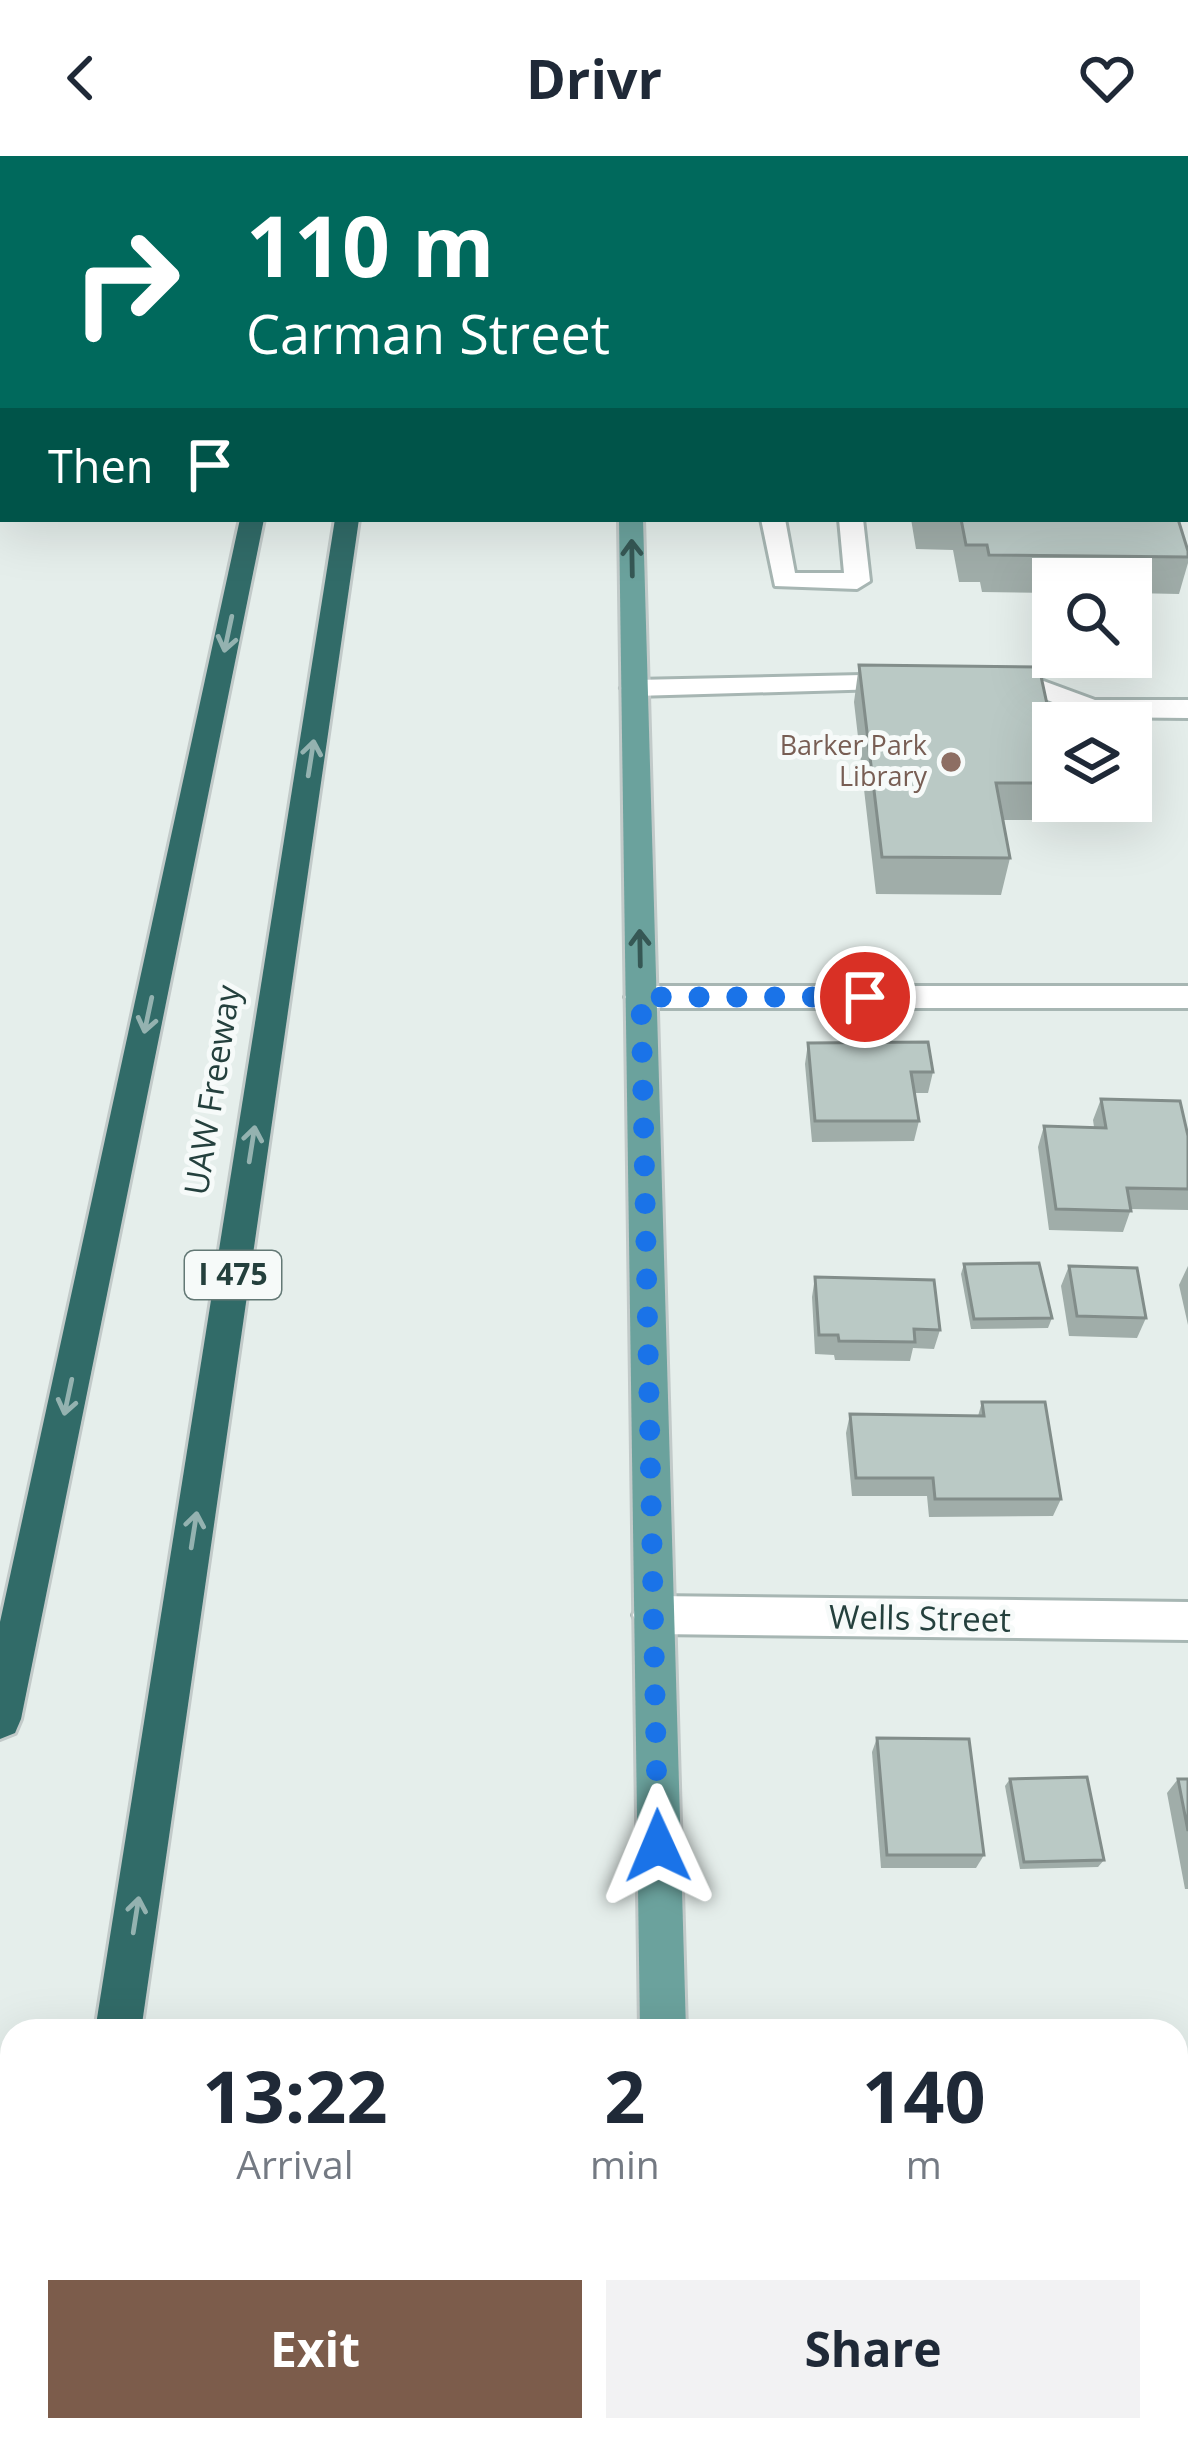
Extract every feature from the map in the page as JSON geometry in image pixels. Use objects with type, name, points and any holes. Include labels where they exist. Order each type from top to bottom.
[{"type":"highway","points":[[0,1719],[251,522]]},
{"type":"highway","name":"UAW Freeway","points":[[120,2019],[347,522]]},
{"type":"main road","points":[[631,522],[663,2019]]},
{"type":"street","points":[[774,522],[784,581],[857,581],[850,522]]},
{"type":"street","points":[[634,688],[766,688],[853,681],[1038,687],[1092,708],[1188,709]]},
{"type":"street","points":[[641,997],[1188,997]]},
{"type":"street","name":"Wells Street","points":[[653,1615],[1188,1621]]},
{"type":"building","points":[[962,522],[1179,522],[1188,557],[989,555],[987,545],[966,545]]},
{"type":"building","name":"Barker Park Library","points":[[859,665],[1032,667],[1032,678],[1041,678],[1047,702],[1032,702],[1032,783],[996,783],[1010,858],[882,857]]},
{"type":"building","points":[[928,1042],[933,1072],[911,1072],[919,1121],[815,1121],[808,1043]]},
{"type":"building","points":[[1101,1099],[1180,1101],[1188,1136],[1188,1189],[1127,1188],[1131,1211],[1056,1209],[1044,1126],[1106,1128]]},
{"type":"building","points":[[1039,1263],[1052,1318],[974,1319],[964,1264]]},
{"type":"building","points":[[1069,1266],[1137,1268],[1146,1318],[1077,1316]]},
{"type":"building","points":[[815,1277],[934,1280],[940,1330],[914,1329],[915,1342],[839,1341],[838,1335],[819,1335]]},
{"type":"building","points":[[982,1402],[1045,1402],[1061,1499],[935,1499],[933,1478],[856,1478],[850,1414],[984,1416]]},
{"type":"building","points":[[877,1738],[969,1739],[984,1855],[887,1855]]},
{"type":"building","points":[[1087,1777],[1104,1860],[1024,1862],[1010,1779]]},
{"type":"building","points":[[1178,1779],[1188,1779],[1188,1831]]},
{"type":"place","name":"Barker Park Library","points":[[951,762]]},
{"type":"route","points":[[658,1846],[641,997],[865,997]]}]
